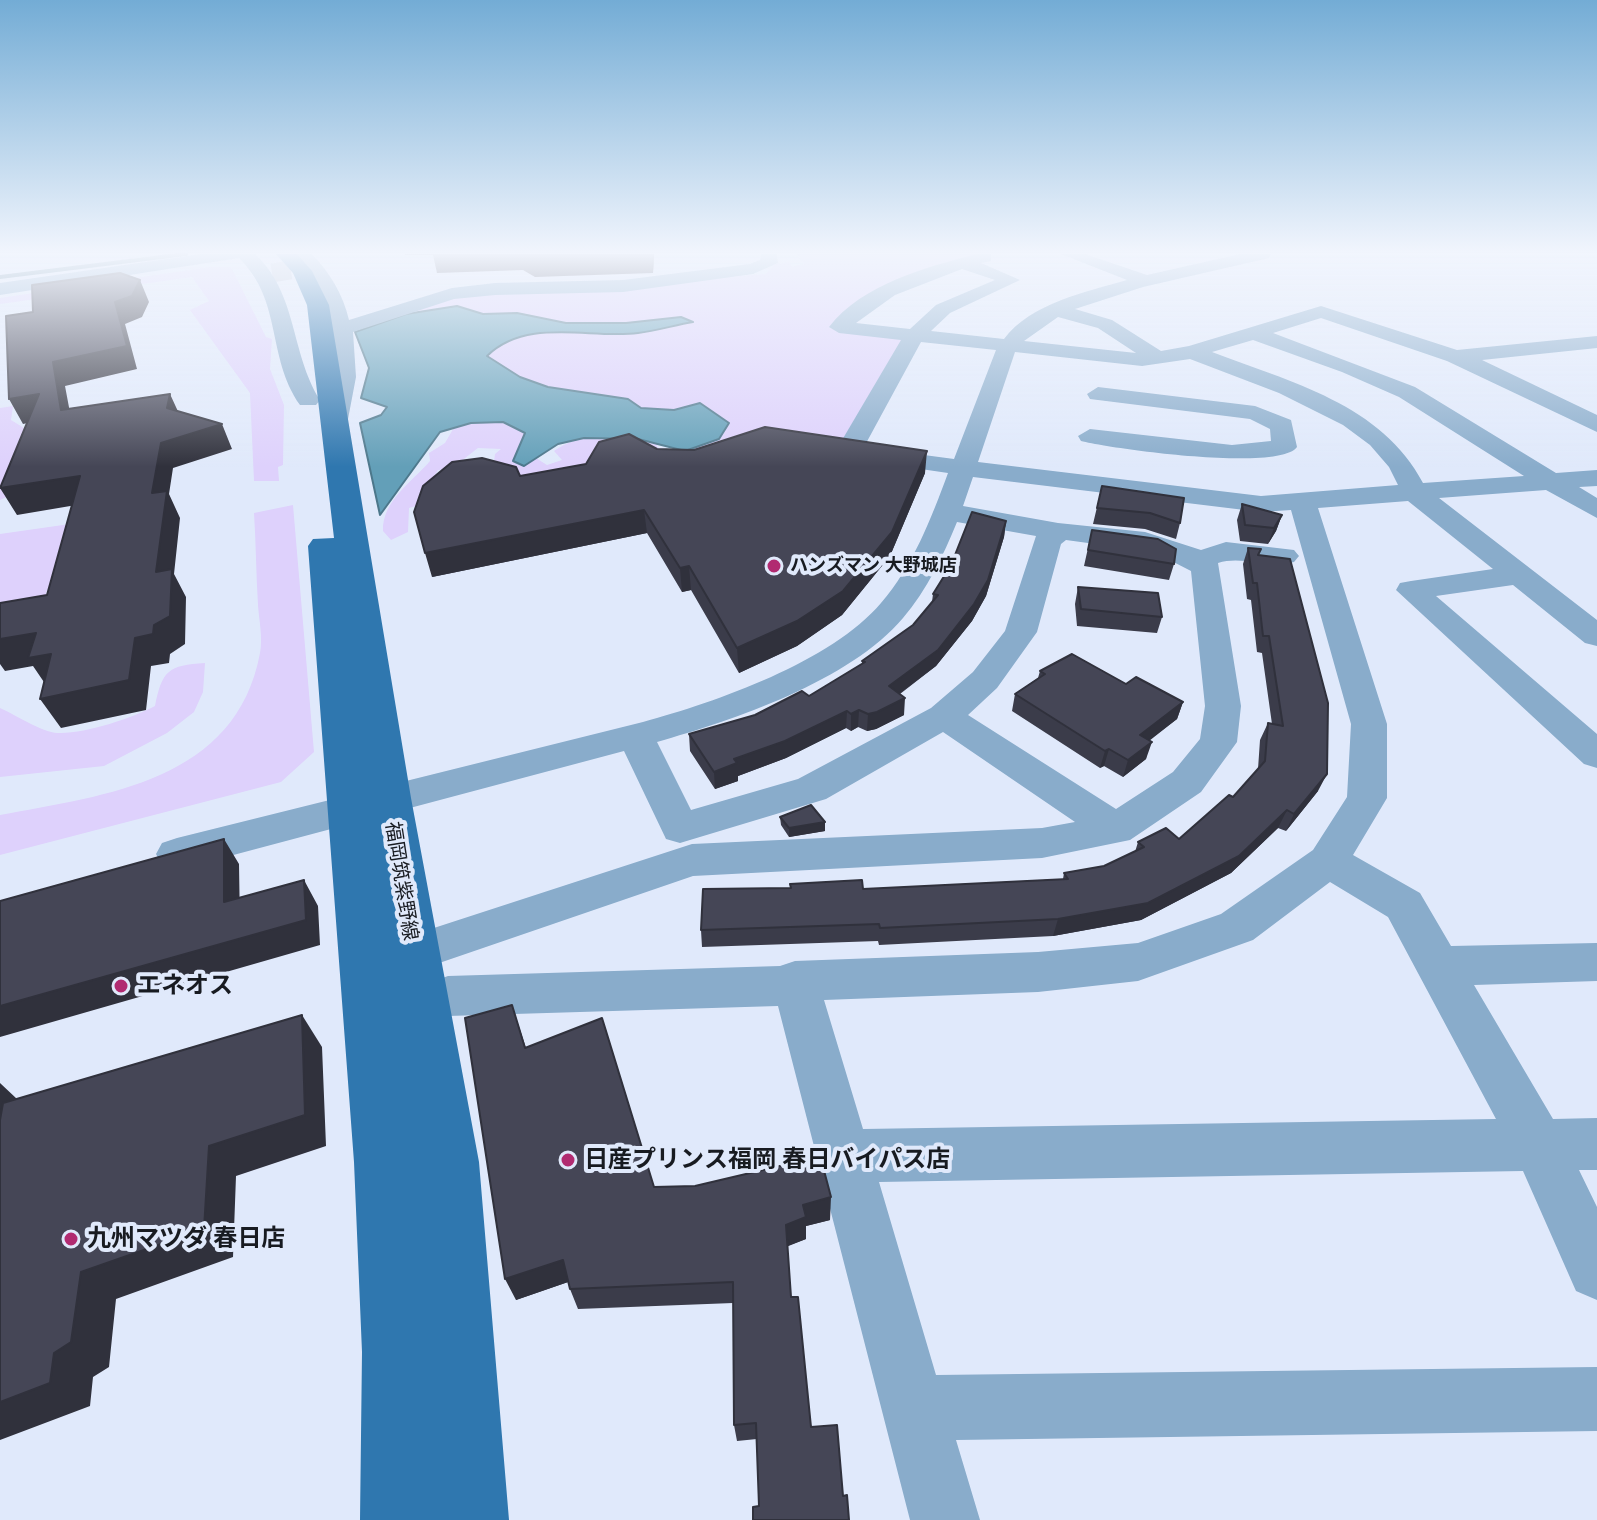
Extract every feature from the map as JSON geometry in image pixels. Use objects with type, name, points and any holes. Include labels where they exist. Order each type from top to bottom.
[{"type":"main road","name":"福岡筑紫野線","points":[[303,325],[322,410],[369,803],[398,1352],[400,1520]]},
{"type":"main road","name":"福岡筑紫野線","points":[[369,803],[413,953],[447,1162],[469,1520]]},
{"type":"street","points":[[322,410],[344,394],[346,353],[340,325]]},
{"type":"street","points":[[341,329],[353,325]]},
{"type":"street","points":[[841,325],[839,327],[1103,358],[1160,359],[1279,325]]},
{"type":"street","points":[[926,325],[914,336],[848,452],[1216,501],[1303,503],[1597,478]]},
{"type":"street","points":[[152,861],[635,735],[745,701],[839,652],[890,614],[918,575],[964,469],[1009,345],[1029,325]]},
{"type":"street","points":[[1106,325],[1160,359]]},
{"type":"street","points":[[1360,325],[1455,356],[1564,406],[1597,425]]},
{"type":"street","points":[[1253,333],[1350,367],[1407,392],[1597,510]]},
{"type":"street","points":[[1455,356],[1597,342]]},
{"type":"street","points":[[1192,352],[1305,397],[1361,426],[1398,459],[1415,493],[1597,636]]},
{"type":"street","points":[[1082,484],[1103,358]]},
{"type":"street","points":[[1090,436],[1232,453],[1284,447],[1282,425],[1255,413],[1098,394]]},
{"type":"street","points":[[1564,406],[1597,402]]},
{"type":"street","points":[[945,1520],[841,1156],[795,981],[1038,972],[1138,962],[1237,927],[1328,861],[1367,798],[1369,724],[1303,503]]},
{"type":"street","points":[[686,844],[1042,843],[1116,829],[1187,782],[1218,742],[1223,706],[1206,568],[1199,560],[1175,548],[1075,531],[1058,532],[945,511]]},
{"type":"street","points":[[413,953],[686,844],[812,789],[944,716],[985,680],[1021,632],[1047,541],[1058,532]]},
{"type":"street","points":[[1199,560],[1226,551],[1284,556]]},
{"type":"street","points":[[1516,575],[1411,590],[1597,755]]},
{"type":"street","points":[[944,716],[1116,829]]},
{"type":"street","points":[[635,735],[686,844]]},
{"type":"street","points":[[1328,861],[1404,905],[1538,1144],[1597,1270]]},
{"type":"street","points":[[1438,966],[1597,962]]},
{"type":"street","points":[[448,996],[779,986]]},
{"type":"street","points":[[841,1156],[1597,1144]]},
{"type":"street","points":[[914,1408],[1597,1399]]},
{"type":"shaded area","points":[[201,325],[260,325],[266,337],[272,339],[270,369],[284,405],[283,465],[278,467],[279,481],[254,481],[250,393]]},
{"type":"shaded area","points":[[678,325],[834,325],[830,328],[903,338],[833,456],[558,487],[493,469],[495,454],[501,449],[478,448],[451,469],[438,470],[416,506],[409,508],[408,532],[391,540],[383,531],[387,510],[393,501],[430,461],[429,453],[445,443],[456,424],[494,419],[531,424],[528,453],[547,465],[562,460],[554,451],[593,431],[665,442],[656,446],[670,451],[695,446],[701,403],[674,410],[640,408],[628,399],[548,387],[519,377],[487,356],[520,337],[539,334],[650,331]]},
{"type":"shaded area","points":[[13,406],[11,420],[24,428],[38,429],[11,495],[0,500],[0,408]]},
{"type":"shaded area","points":[[293,505],[314,752],[281,782],[0,855],[0,815],[123,789],[161,774],[195,755],[224,730],[246,696],[261,647],[254,513]]},
{"type":"shaded area","points":[[77,523],[63,569],[46,592],[51,605],[0,652],[0,534]]},
{"type":"shaded area","points":[[205,663],[203,692],[194,712],[167,733],[104,766],[0,777],[0,708],[51,732],[69,733],[94,728],[155,706],[161,685],[169,672],[183,666]]},
{"type":"water","points":[[375,325],[678,325],[638,333],[539,333],[503,344],[487,356],[520,377],[548,387],[628,399],[641,408],[674,410],[700,403],[729,423],[719,439],[685,451],[638,439],[584,438],[558,444],[524,466],[513,461],[525,433],[503,422],[471,423],[440,432],[380,515],[360,423],[381,415],[387,407],[361,398],[369,368],[355,332]]},
{"type":"building","points":[[6,325],[121,325],[127,346],[53,362],[61,410],[170,394],[167,408],[222,424],[161,443],[152,493],[167,491],[156,572],[172,569],[170,616],[154,625],[153,634],[135,638],[129,680],[40,699],[51,654],[28,658],[36,633],[0,639],[0,603],[47,595],[80,476],[0,488],[39,394],[9,399]]},
{"type":"building","name":"ハンズマン 大野城店","points":[[765,427],[927,451],[892,532],[843,591],[797,621],[737,648],[689,566],[680,568],[644,510],[425,553],[414,512],[423,486],[452,462],[482,458],[516,467],[520,476],[586,464],[599,442],[629,434],[657,449],[694,450]]},
{"type":"building","points":[[1102,486],[1184,498],[1180,523],[1150,513],[1097,508]]},
{"type":"building","points":[[1242,504],[1282,515],[1274,528],[1245,525]]},
{"type":"building","points":[[972,512],[1006,521],[988,580],[974,604],[938,650],[889,686],[905,698],[877,712],[868,714],[859,710],[851,714],[847,711],[785,741],[734,759],[737,763],[714,772],[689,734],[755,715],[802,691],[809,696],[865,662],[862,661],[913,625],[938,595],[933,594],[951,565]]},
{"type":"building","points":[[1092,530],[1158,539],[1176,549],[1174,564],[1088,550]]},
{"type":"building","points":[[1248,548],[1261,549],[1258,555],[1290,559],[1328,703],[1327,774],[1294,814],[1287,810],[1239,856],[1148,903],[1058,919],[880,928],[879,924],[701,930],[703,889],[791,888],[790,884],[862,880],[863,889],[1068,879],[1064,873],[1104,866],[1144,847],[1138,842],[1166,828],[1179,839],[1229,795],[1233,797],[1265,761],[1268,723],[1283,726],[1269,636],[1263,636],[1257,583],[1253,583]]},
{"type":"building","points":[[1078,587],[1158,593],[1162,617],[1081,609]]},
{"type":"building","points":[[1072,654],[1126,684],[1136,677],[1183,702],[1140,735],[1152,742],[1128,760],[1109,749],[1105,751],[1015,694],[1045,674],[1040,671]]},
{"type":"building","points":[[811,805],[825,822],[789,828],[780,817]]},
{"type":"building","points":[[224,839],[224,902],[304,880],[306,920],[0,1006],[0,901]]},
{"type":"building","points":[[512,1005],[525,1048],[602,1018],[654,1187],[695,1186],[801,1161],[822,1163],[831,1197],[803,1205],[806,1217],[786,1225],[791,1297],[798,1297],[811,1427],[837,1425],[843,1496],[847,1495],[849,1520],[753,1520],[753,1507],[759,1506],[756,1423],[734,1425],[733,1282],[570,1289],[563,1260],[505,1279],[465,1018]]},
{"type":"building","name":"九州マツダ 春日店","points":[[302,1015],[305,1115],[209,1146],[204,1229],[81,1272],[71,1342],[54,1353],[50,1383],[0,1402],[0,1120],[3,1103]]},
{"type":"place","name":"ハンズマン 大野城店","points":[[774,566]]},
{"type":"place","name":"エネオス","points":[[121,986]]},
{"type":"place","name":"日産プリンス福岡 春日バイパス店","points":[[568,1160]]},
{"type":"place","name":"九州マツダ 春日店","points":[[71,1239]]}]
